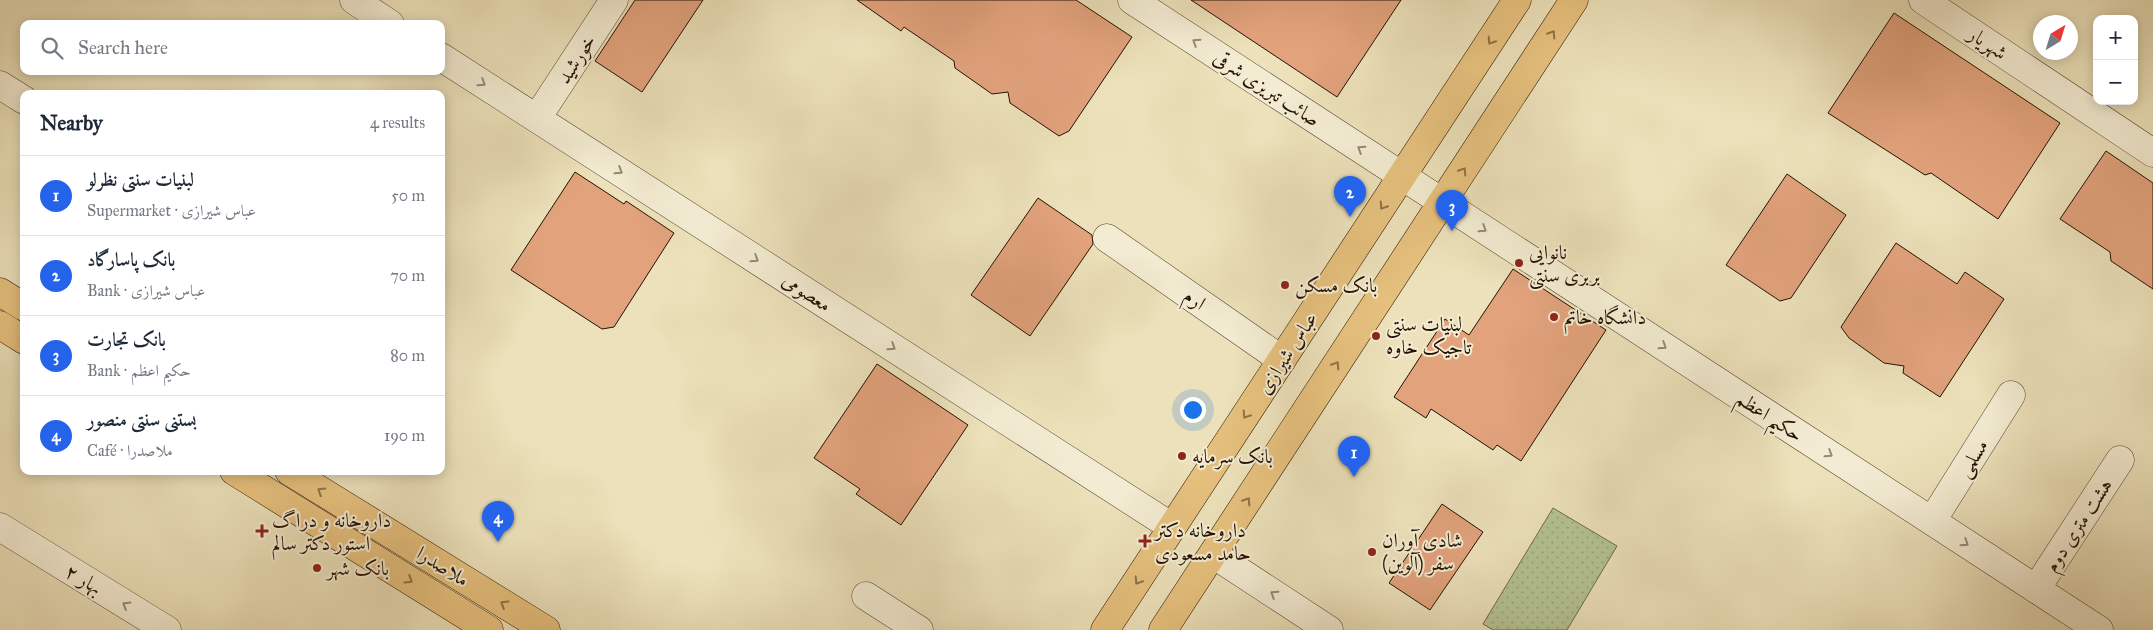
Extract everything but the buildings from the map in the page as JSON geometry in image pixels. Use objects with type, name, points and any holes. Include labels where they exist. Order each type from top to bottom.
[{"type":"main road","name":"عباس شیرازی","points":[[1105,630],[1517,0]]},
{"type":"main road","points":[[1163,630],[1574,0]]},
{"type":"main road","points":[[0,292],[20,304]]},
{"type":"main road","points":[[0,325],[20,338]]},
{"type":"main road","name":"ملاصدرا","points":[[240,475],[489,630]]},
{"type":"main road","name":"ملاصدرا","points":[[295,475],[546,630]]},
{"type":"street","points":[[354,0],[384,20]]},
{"type":"street","name":"خورشید","points":[[537,118],[614,0]]},
{"type":"street","name":"صائب تبریزی شرقی","points":[[1132,0],[1442,202]]},
{"type":"street","name":"شهریار","points":[[1923,0],[2153,153]]},
{"type":"street","name":"معصومی","points":[[445,60],[1172,527]]},
{"type":"street","points":[[0,85],[20,98]]},
{"type":"street","name":"حکیم اعظم","points":[[1442,202],[2099,630]]},
{"type":"street","name":"ارم","points":[[1107,238],[1282,360]]},
{"type":"street","name":"مسلمی","points":[[1932,521],[2011,395]]},
{"type":"street","name":"هشت متری دوم","points":[[2036,589],[2120,460]]},
{"type":"street","name":"بهار ۲","points":[[0,528],[167,630]]},
{"type":"street","points":[[1213,554],[1300,622],[1329,630]]},
{"type":"street","points":[[866,596],[918,630]]},
{"type":"green space","points":[[1553,508],[1617,546],[1567,630],[1493,630],[1483,624]]},
{"type":"place","name":"بانک پاسارگاد","points":[[1350,217]]},
{"type":"place","name":"بانک تجارت","points":[[1452,231]]},
{"type":"place","name":"نانوایی بربری سنتی","points":[[1519,263]]},
{"type":"place","name":"بانک مسکن","points":[[1285,285]]},
{"type":"place","name":"دانشگاه خاتم","points":[[1554,317]]},
{"type":"place","name":"لبنیات سنتی تاجیک خاوه","points":[[1376,336]]},
{"type":"place","name":"بانک سرمایه","points":[[1182,456]]},
{"type":"place","name":"لبنیات سنتی نظرلو","points":[[1354,477]]},
{"type":"place","name":"داروخانه و دراگ استور دکتر سالم","points":[[262,531]]},
{"type":"place","name":"داروخانه دکتر حامد مسعودی","points":[[1145,541]]},
{"type":"place","name":"بستنی سنتی منصور","points":[[498,542]]},
{"type":"place","name":"شادی آوران سفر (آلوین)","points":[[1372,552]]},
{"type":"place","name":"بانک شهر","points":[[317,568]]}]
